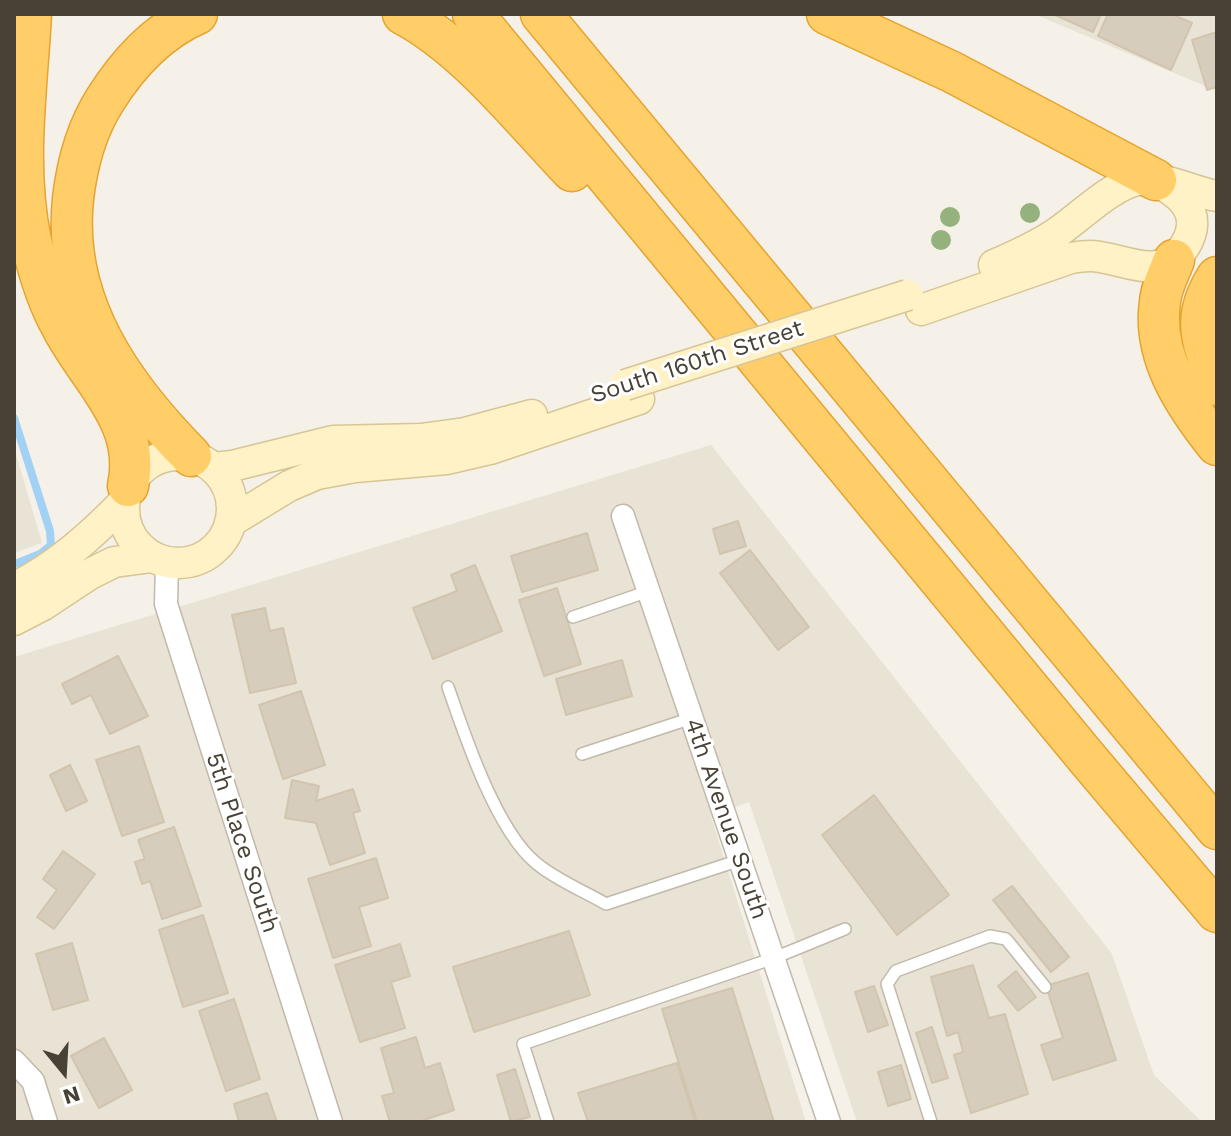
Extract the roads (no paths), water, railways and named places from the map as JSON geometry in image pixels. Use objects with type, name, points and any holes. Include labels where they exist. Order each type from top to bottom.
[{"type":"highway","points":[[31,14],[22,155],[31,239],[43,282],[62,327],[127,432],[132,467],[126,494]]},
{"type":"highway","points":[[197,14],[144,51],[119,78],[107,97],[89,129],[80,156],[71,216],[79,283],[102,342],[152,417],[202,462]]},
{"type":"highway","points":[[403,14],[427,27],[458,53],[586,186],[683,269]]},
{"type":"highway","points":[[473,14],[1217,912]]},
{"type":"highway","points":[[541,14],[1217,829]]},
{"type":"highway","points":[[827,14],[952,72],[1156,180]]},
{"type":"highway","points":[[1174,260],[1160,299],[1158,326],[1164,355],[1184,399],[1217,445]]},
{"type":"highway","points":[[1217,277],[1204,302],[1199,329],[1217,385]]},
{"type":"main road","name":"South 160th Street","points":[[915,303],[1025,251],[1055,234],[1117,188],[1137,180],[1156,180],[1217,196]]},
{"type":"main road","points":[[1156,180],[1176,192],[1188,206],[1192,218],[1192,231],[1186,245],[1174,260]]},
{"type":"main road","name":"South 160th Street","points":[[202,462],[246,463],[333,441],[421,439],[465,433],[632,392],[915,303],[1071,258],[1090,256],[1141,267],[1157,266],[1217,240]]},
{"type":"main road","name":"South 160th Street","points":[[230,522],[289,486],[317,474],[355,467],[447,459],[490,449],[632,392]]},
{"type":"main road","points":[[14,588],[65,558],[126,494],[139,471],[154,460],[172,455],[202,462],[223,479],[229,492],[230,522],[224,537],[213,549],[183,563],[159,559],[114,562],[14,620]]},
{"type":"main road","points":[[126,494],[124,518],[130,534],[139,547],[159,559]]},
{"type":"street","name":"4th Avenue South","points":[[623,516],[829,1122]]},
{"type":"street","name":"5th Place South","points":[[159,559],[166,604],[331,1122]]},
{"type":"street","points":[[14,1061],[33,1081],[46,1122]]},
{"type":"lane","points":[[573,617],[649,591]]},
{"type":"lane","points":[[448,687],[475,763],[513,836],[536,863],[559,877],[606,904],[740,860]]},
{"type":"lane","points":[[582,754],[692,718]]},
{"type":"lane","points":[[548,1122],[523,1044],[774,958],[845,929]]},
{"type":"lane","points":[[931,1122],[887,984],[896,971],[990,936],[1006,939],[1045,987]]},
{"type":"waterway","points":[[14,418],[50,531],[51,545],[40,554],[15,564]]}]
